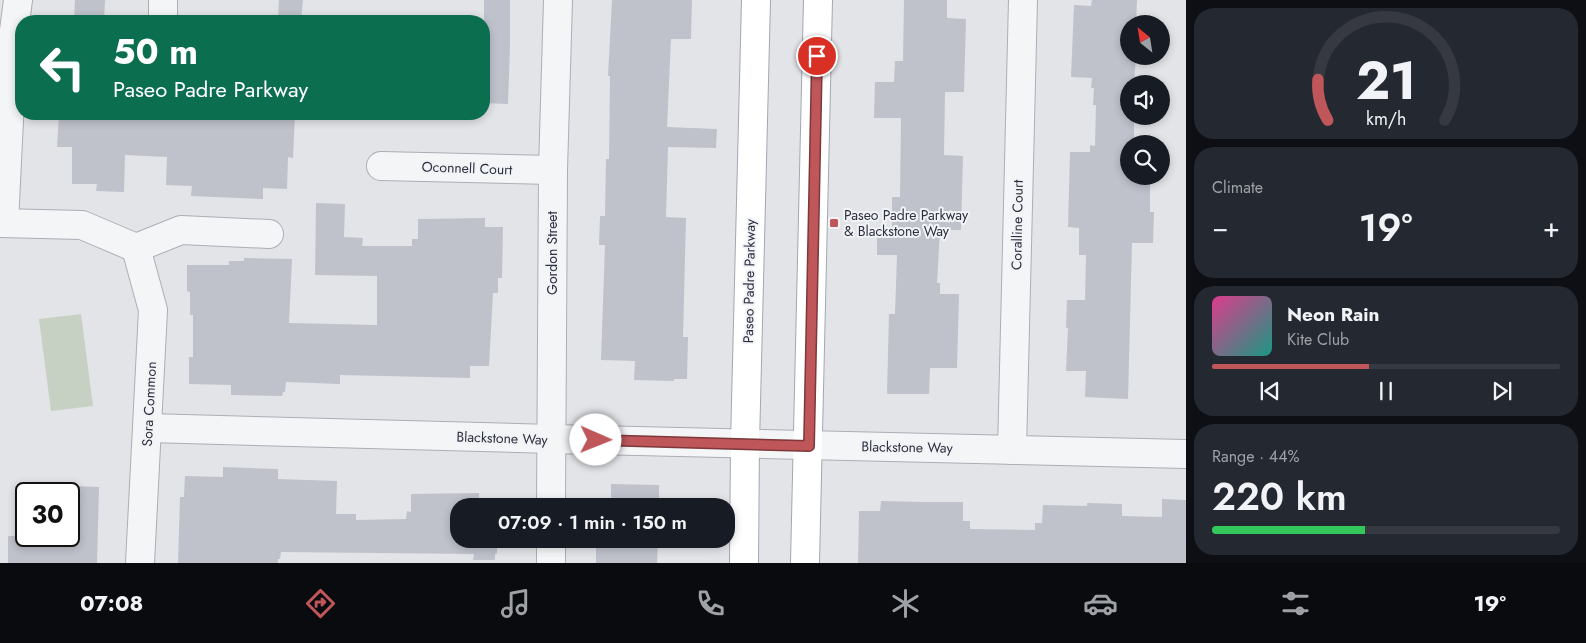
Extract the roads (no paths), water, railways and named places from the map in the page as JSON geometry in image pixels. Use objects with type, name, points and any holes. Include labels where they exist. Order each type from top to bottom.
[{"type":"main road","name":"Paseo Padre Parkway","points":[[744,563],[745,443],[756,0]]},
{"type":"main road","points":[[805,563],[818,0]]},
{"type":"street","points":[[16,15],[18,0]]},
{"type":"street","points":[[163,0],[163,15]]},
{"type":"street","name":"Gordon Street","points":[[551,498],[553,170],[558,0]]},
{"type":"street","name":"Coralline Court","points":[[1012,450],[1023,0]]},
{"type":"street","points":[[15,23],[2,223],[82,225],[136,248],[181,230],[269,234]]},
{"type":"street","name":"Oconnell Court","points":[[381,166],[553,170]]},
{"type":"street","name":"Sora Common","points":[[136,248],[153,310],[140,563]]},
{"type":"street","name":"Blackstone Way","points":[[148,428],[1186,454]]},
{"type":"street","points":[[551,548],[551,563]]},
{"type":"place","name":"Paseo Padre Parkway & Blackstone Way","points":[[834,223]]}]
